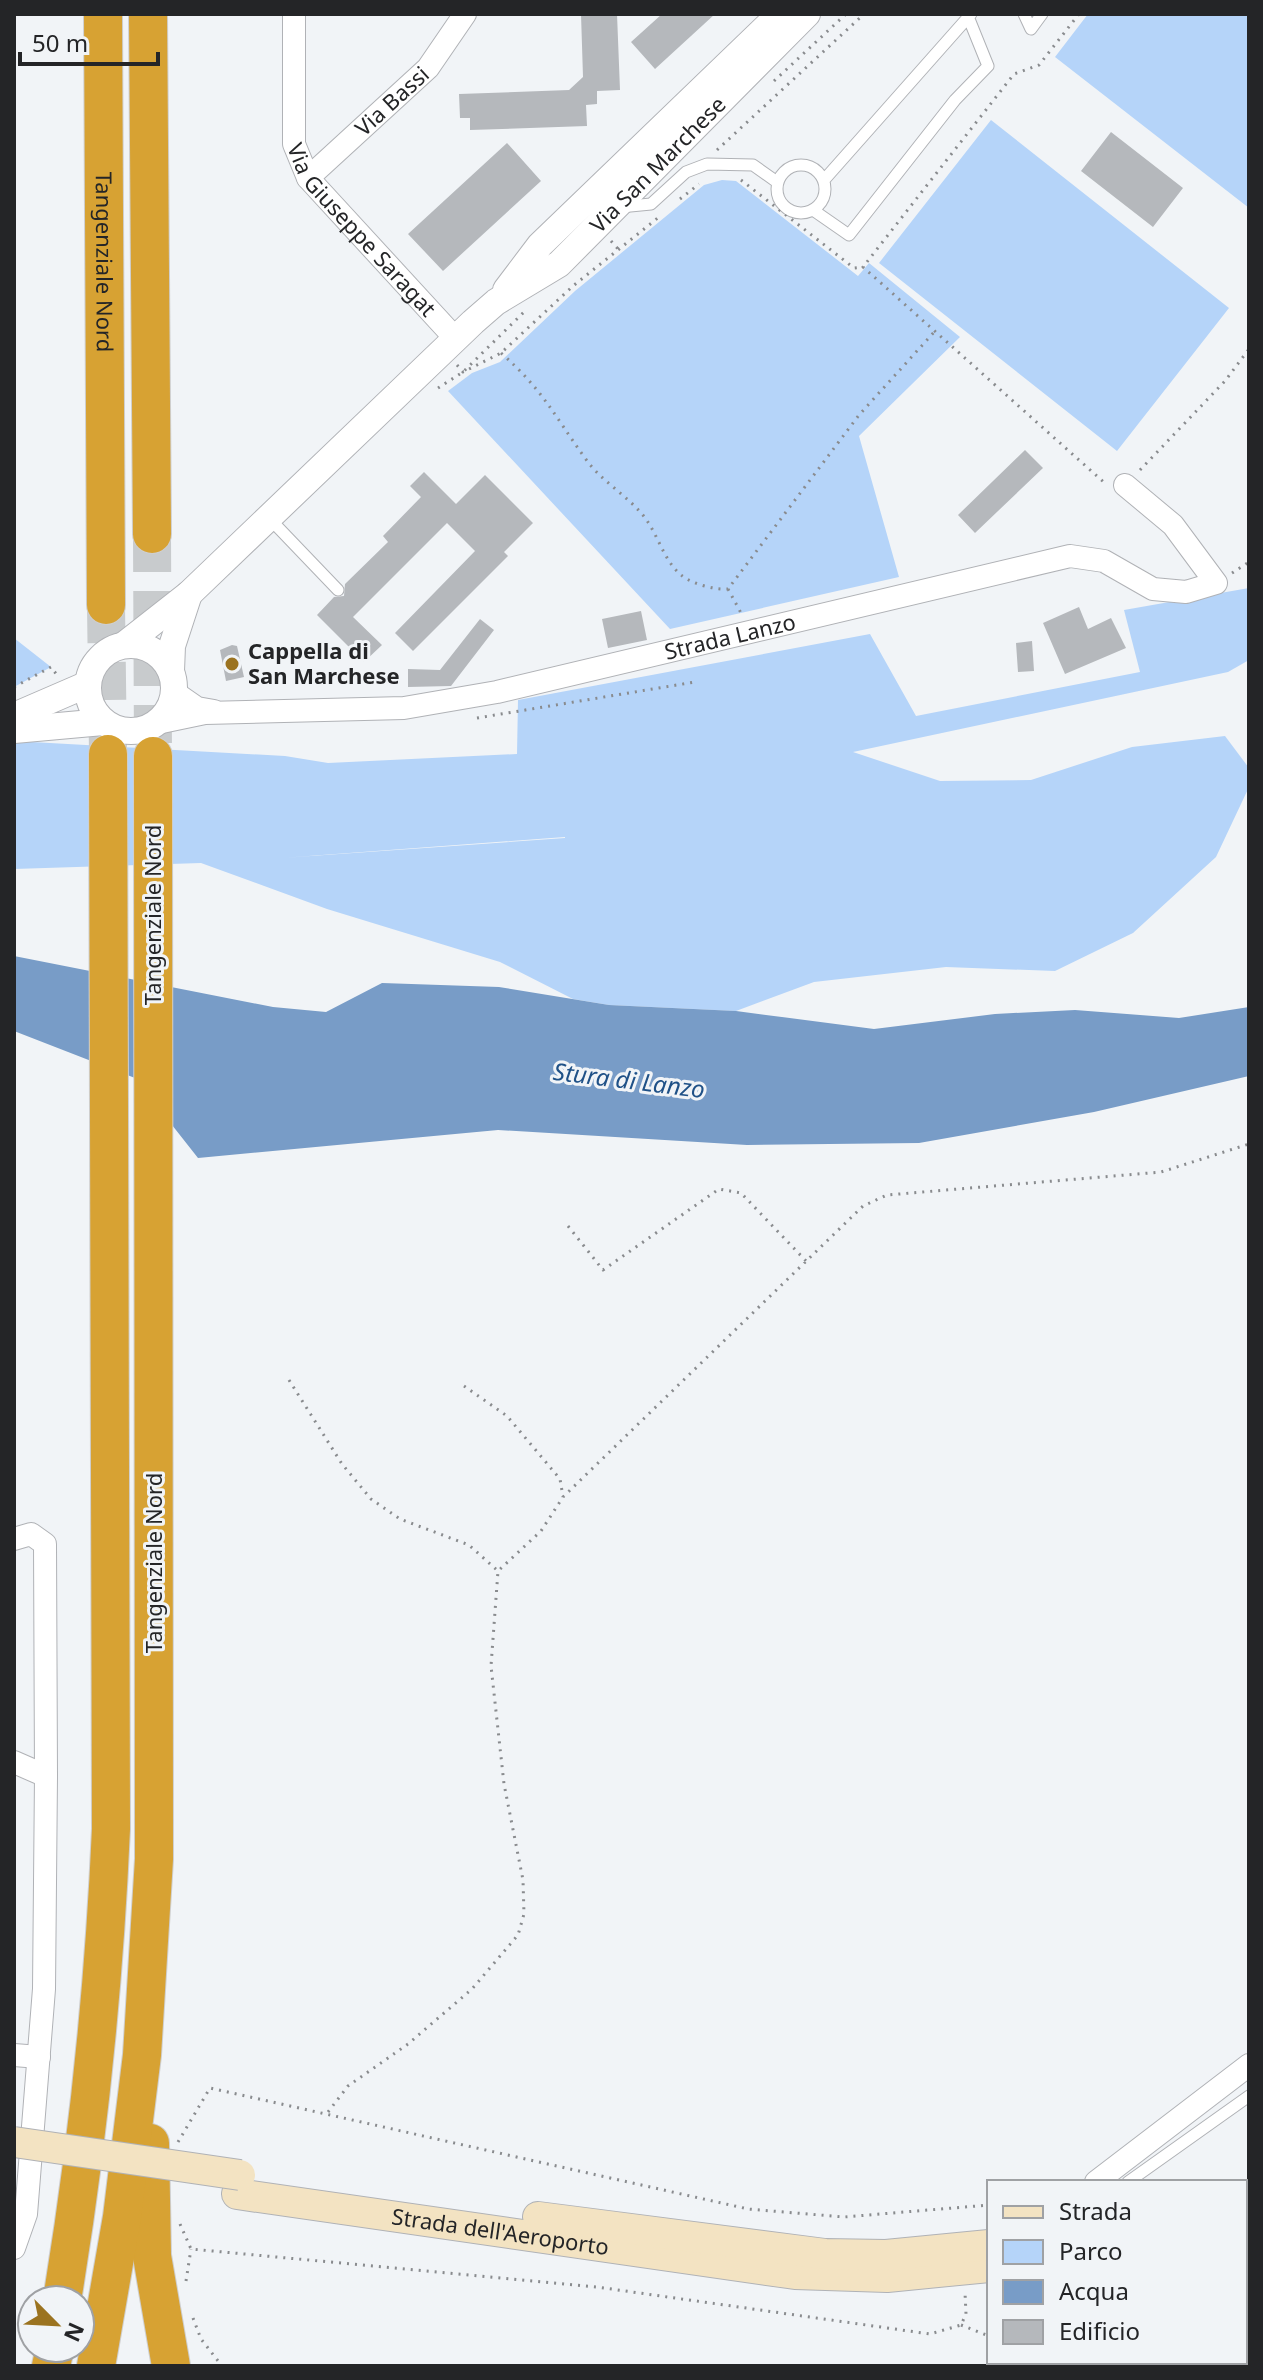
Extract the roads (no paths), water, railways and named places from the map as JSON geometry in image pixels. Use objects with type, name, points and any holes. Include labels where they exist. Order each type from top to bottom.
[{"type":"highway","name":"Tangenziale Nord","points":[[103,14],[106,605]]},
{"type":"highway","name":"Tangenziale Nord","points":[[148,14],[152,534]]},
{"type":"highway","name":"Tangenziale Nord","points":[[64,2284],[94,2086],[105,1958],[111,1829],[112,1294],[106,751]]},
{"type":"highway","name":"Tangenziale Nord","points":[[96,2366],[122,2217],[142,2055],[154,1859],[154,752]]},
{"type":"highway","points":[[142,2055],[152,2160],[152,2256],[171,2366]]},
{"type":"main road","name":"Strada dell'Aeroporto","points":[[14,2142],[239,2185],[795,2274],[887,2277],[987,2267]]},
{"type":"main road","name":"Strada dell'Aeroporto","points":[[14,2161],[785,2251],[886,2255],[987,2245]]},
{"type":"street","name":"Via Giuseppe Saragat","points":[[294,14],[294,144],[308,178],[455,338]]},
{"type":"street","name":"Via Bassi","points":[[308,178],[428,68],[465,14]]},
{"type":"street","name":"Via San Marchese","points":[[496,302],[540,245],[780,14]]},
{"type":"street","name":"Via San Marchese","points":[[88,684],[99,658],[124,645],[189,594],[455,338],[496,302],[559,264],[620,207],[807,14]]},
{"type":"street","name":"Strada Lanzo","points":[[154,752],[205,713],[235,715],[404,708],[497,692],[1070,556],[1104,561],[1153,589],[1186,592],[1216,583],[1173,525],[1125,485]]},
{"type":"street","name":"Via San Marchese","points":[[172,682],[172,646],[189,594]]},
{"type":"street","points":[[106,751],[130,731],[154,752],[171,704],[172,682],[152,650],[124,645]]},
{"type":"street","name":"Strada Lanzo","points":[[172,682],[197,708],[235,715]]},
{"type":"street","points":[[14,716],[88,684],[106,751]]},
{"type":"street","points":[[14,730],[106,751]]},
{"type":"street","points":[[14,1539],[31,1534],[45,1544],[46,1776],[44,1989],[26,2214],[14,2248]]},
{"type":"street","points":[[14,1762],[46,1776]]},
{"type":"street","points":[[14,2055],[39,2057]]},
{"type":"street","points":[[1099,2180],[1249,2065]]},
{"type":"lane","points":[[1024,14],[1031,29],[1042,14]]},
{"type":"lane","points":[[813,210],[849,235],[955,100],[988,66],[969,15],[824,180],[824,197],[813,210],[799,213],[784,206],[778,197],[777,182],[782,173],[795,164],[811,166],[824,180]]},
{"type":"lane","points":[[620,207],[651,204],[686,172],[707,164],[753,165],[777,182]]},
{"type":"lane","points":[[269,517],[338,590]]},
{"type":"lane","points":[[1131,2180],[1249,2096]]},
{"type":"water","name":"Stura di Lanzo","points":[[14,956],[273,1007],[326,1012],[382,983],[499,987],[609,1005],[736,1011],[874,1029],[995,1014],[1075,1010],[1179,1018],[1249,1007],[1249,1076],[1094,1112],[919,1143],[747,1145],[498,1130],[198,1158],[135,1078],[14,1031]]},
{"type":"tunnel","points":[[152,534],[153,756]]},
{"type":"tunnel","points":[[106,605],[108,754]]},
{"type":"place","name":"Cappella di San Marchese","points":[[232,664]]}]
